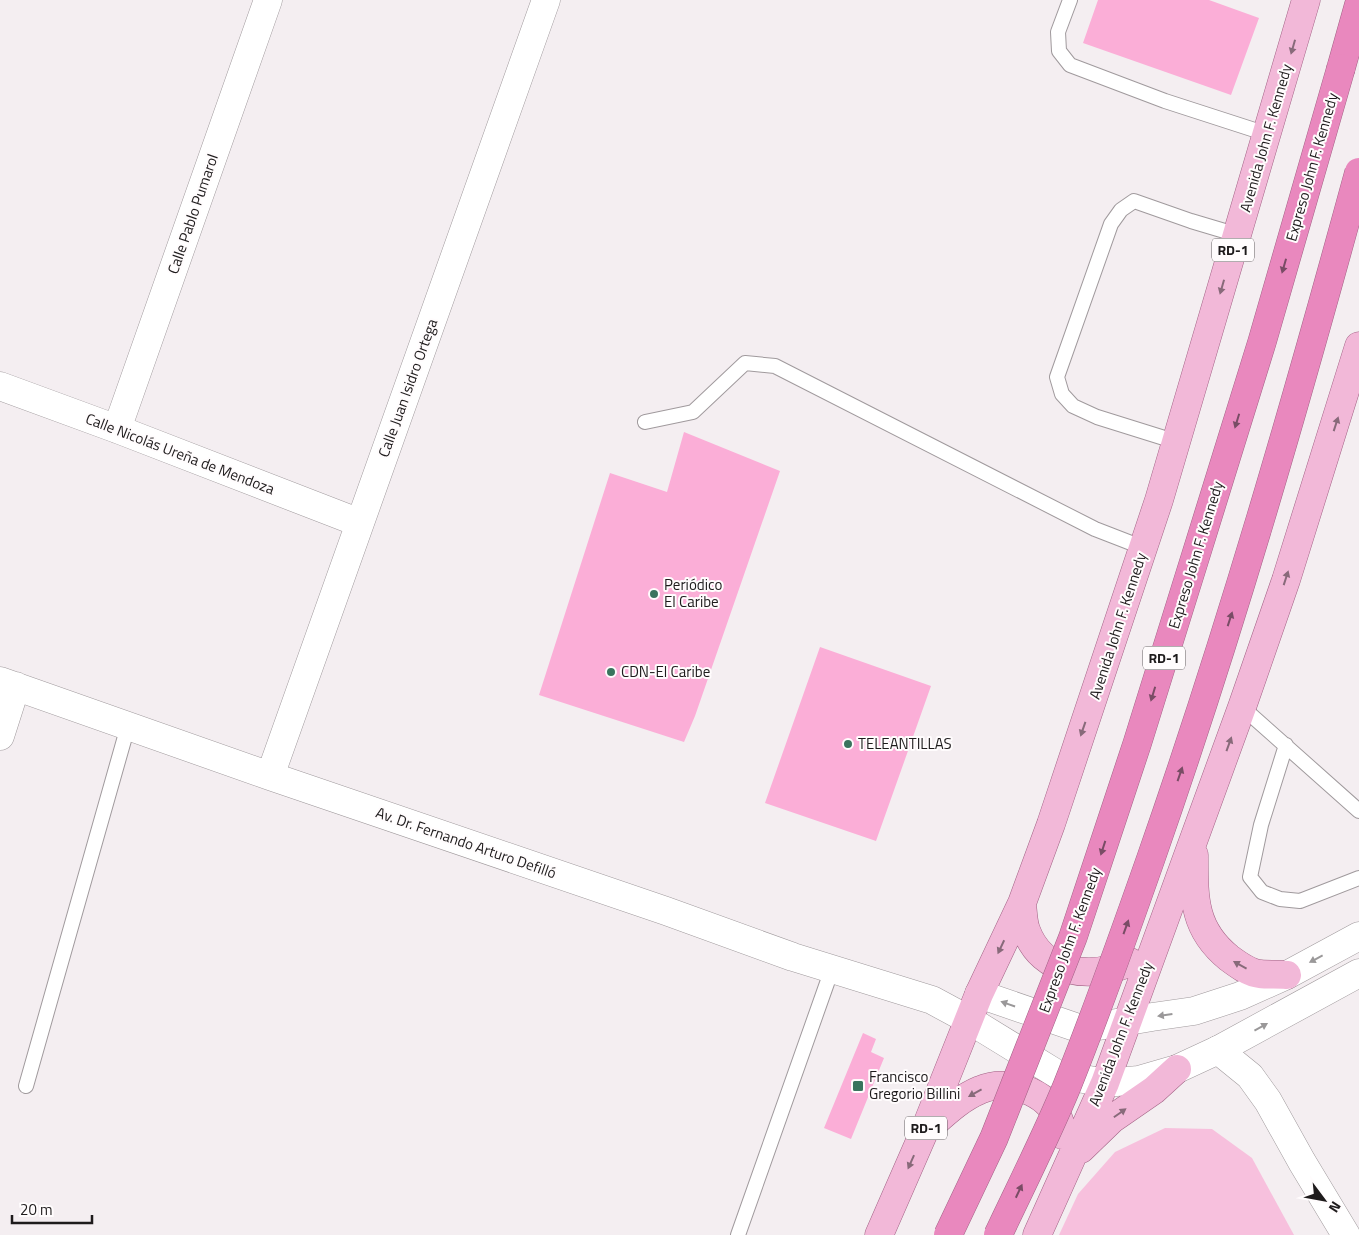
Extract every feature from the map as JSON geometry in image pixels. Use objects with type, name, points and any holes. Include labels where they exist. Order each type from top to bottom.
[{"type":"highway","name":"Expreso John F. Kennedy","points":[[948,1235],[994,1138],[1073,938],[1140,735],[1262,342],[1359,4]]},
{"type":"highway","points":[[998,1235],[1066,1087],[1125,930],[1189,750],[1248,564],[1309,356],[1359,172]]},
{"type":"main road","name":"Avenida John F. Kennedy","points":[[879,1235],[924,1132],[979,994],[1022,903],[1051,824],[1144,548],[1177,442],[1306,0]]},
{"type":"main road","name":"Avenida John F. Kennedy","points":[[1037,1235],[1105,1082],[1242,707],[1289,571],[1344,400],[1359,346]]},
{"type":"main road","points":[[1194,839],[1194,891],[1198,917],[1206,932],[1223,953],[1237,965],[1258,974],[1287,975]]},
{"type":"main road","points":[[1022,903],[1026,929],[1033,944],[1043,956],[1057,965],[1074,971],[1092,972],[1117,968],[1132,962],[1154,948]]},
{"type":"main road","points":[[1068,1166],[1112,1118],[1154,1090],[1177,1069]]},
{"type":"main road","points":[[924,1132],[958,1103],[980,1090],[1000,1086],[1021,1088],[1038,1095],[1051,1107],[1059,1121],[1068,1166]]},
{"type":"street","name":"Calle Pablo Pumarol","points":[[117,429],[268,0]]},
{"type":"street","name":"Calle Juan Isidro Ortega","points":[[270,776],[546,0]]},
{"type":"street","name":"Calle Nicolás Ureña de Mendoza","points":[[0,386],[360,523]]},
{"type":"street","name":"Av. Dr. Fernando Arturo Defilló","points":[[8,684],[270,776],[666,911],[792,957],[932,1000]]},
{"type":"street","points":[[0,736],[8,684]]},
{"type":"street","points":[[932,1000],[979,994],[1081,1029],[1194,1011],[1240,996],[1287,975],[1359,936]]},
{"type":"street","points":[[932,1000],[969,1020],[1057,1074],[1105,1082],[1140,1080],[1177,1069],[1218,1050],[1359,973]]},
{"type":"street","points":[[1218,1050],[1250,1076],[1268,1100],[1302,1162],[1346,1235]]},
{"type":"lane","points":[[1070,0],[1058,32],[1059,51],[1070,65],[1165,101],[1267,134]]},
{"type":"lane","points":[[1177,442],[1097,416],[1073,406],[1062,394],[1057,377],[1110,224],[1121,210],[1134,201],[1191,222],[1238,235]]},
{"type":"lane","points":[[645,422],[693,412],[745,364],[775,366],[1096,529],[1144,548]]},
{"type":"lane","points":[[1242,707],[1359,811]]},
{"type":"lane","points":[[26,1086],[128,726]]},
{"type":"lane","points":[[1286,746],[1262,825],[1250,877],[1262,892],[1280,899],[1300,901],[1359,878]]},
{"type":"lane","points":[[738,1235],[832,969]]},
{"type":"shaded area","points":[[1165,1128],[1212,1129],[1252,1158],[1294,1235],[1059,1235],[1078,1194],[1115,1152]]},
{"type":"building","points":[[1098,0],[1209,0],[1259,18],[1231,95],[1083,43]]},
{"type":"building","name":"Periódico El Caribe","points":[[684,432],[780,471],[695,716],[684,742],[539,695],[610,473],[667,492]]},
{"type":"building","name":"TELEANTILLAS","points":[[820,647],[931,686],[876,841],[765,803]]},
{"type":"building","name":"Francisco Gregorio Billini","points":[[863,1033],[876,1039],[871,1052],[884,1058],[851,1139],[824,1128]]},
{"type":"place","name":"Periódico El Caribe","points":[[654,594]]},
{"type":"place","name":"CDN-El Caribe","points":[[611,672]]},
{"type":"place","name":"TELEANTILLAS","points":[[848,744]]},
{"type":"place","name":"Francisco Gregorio Billini","points":[[858,1086]]}]
